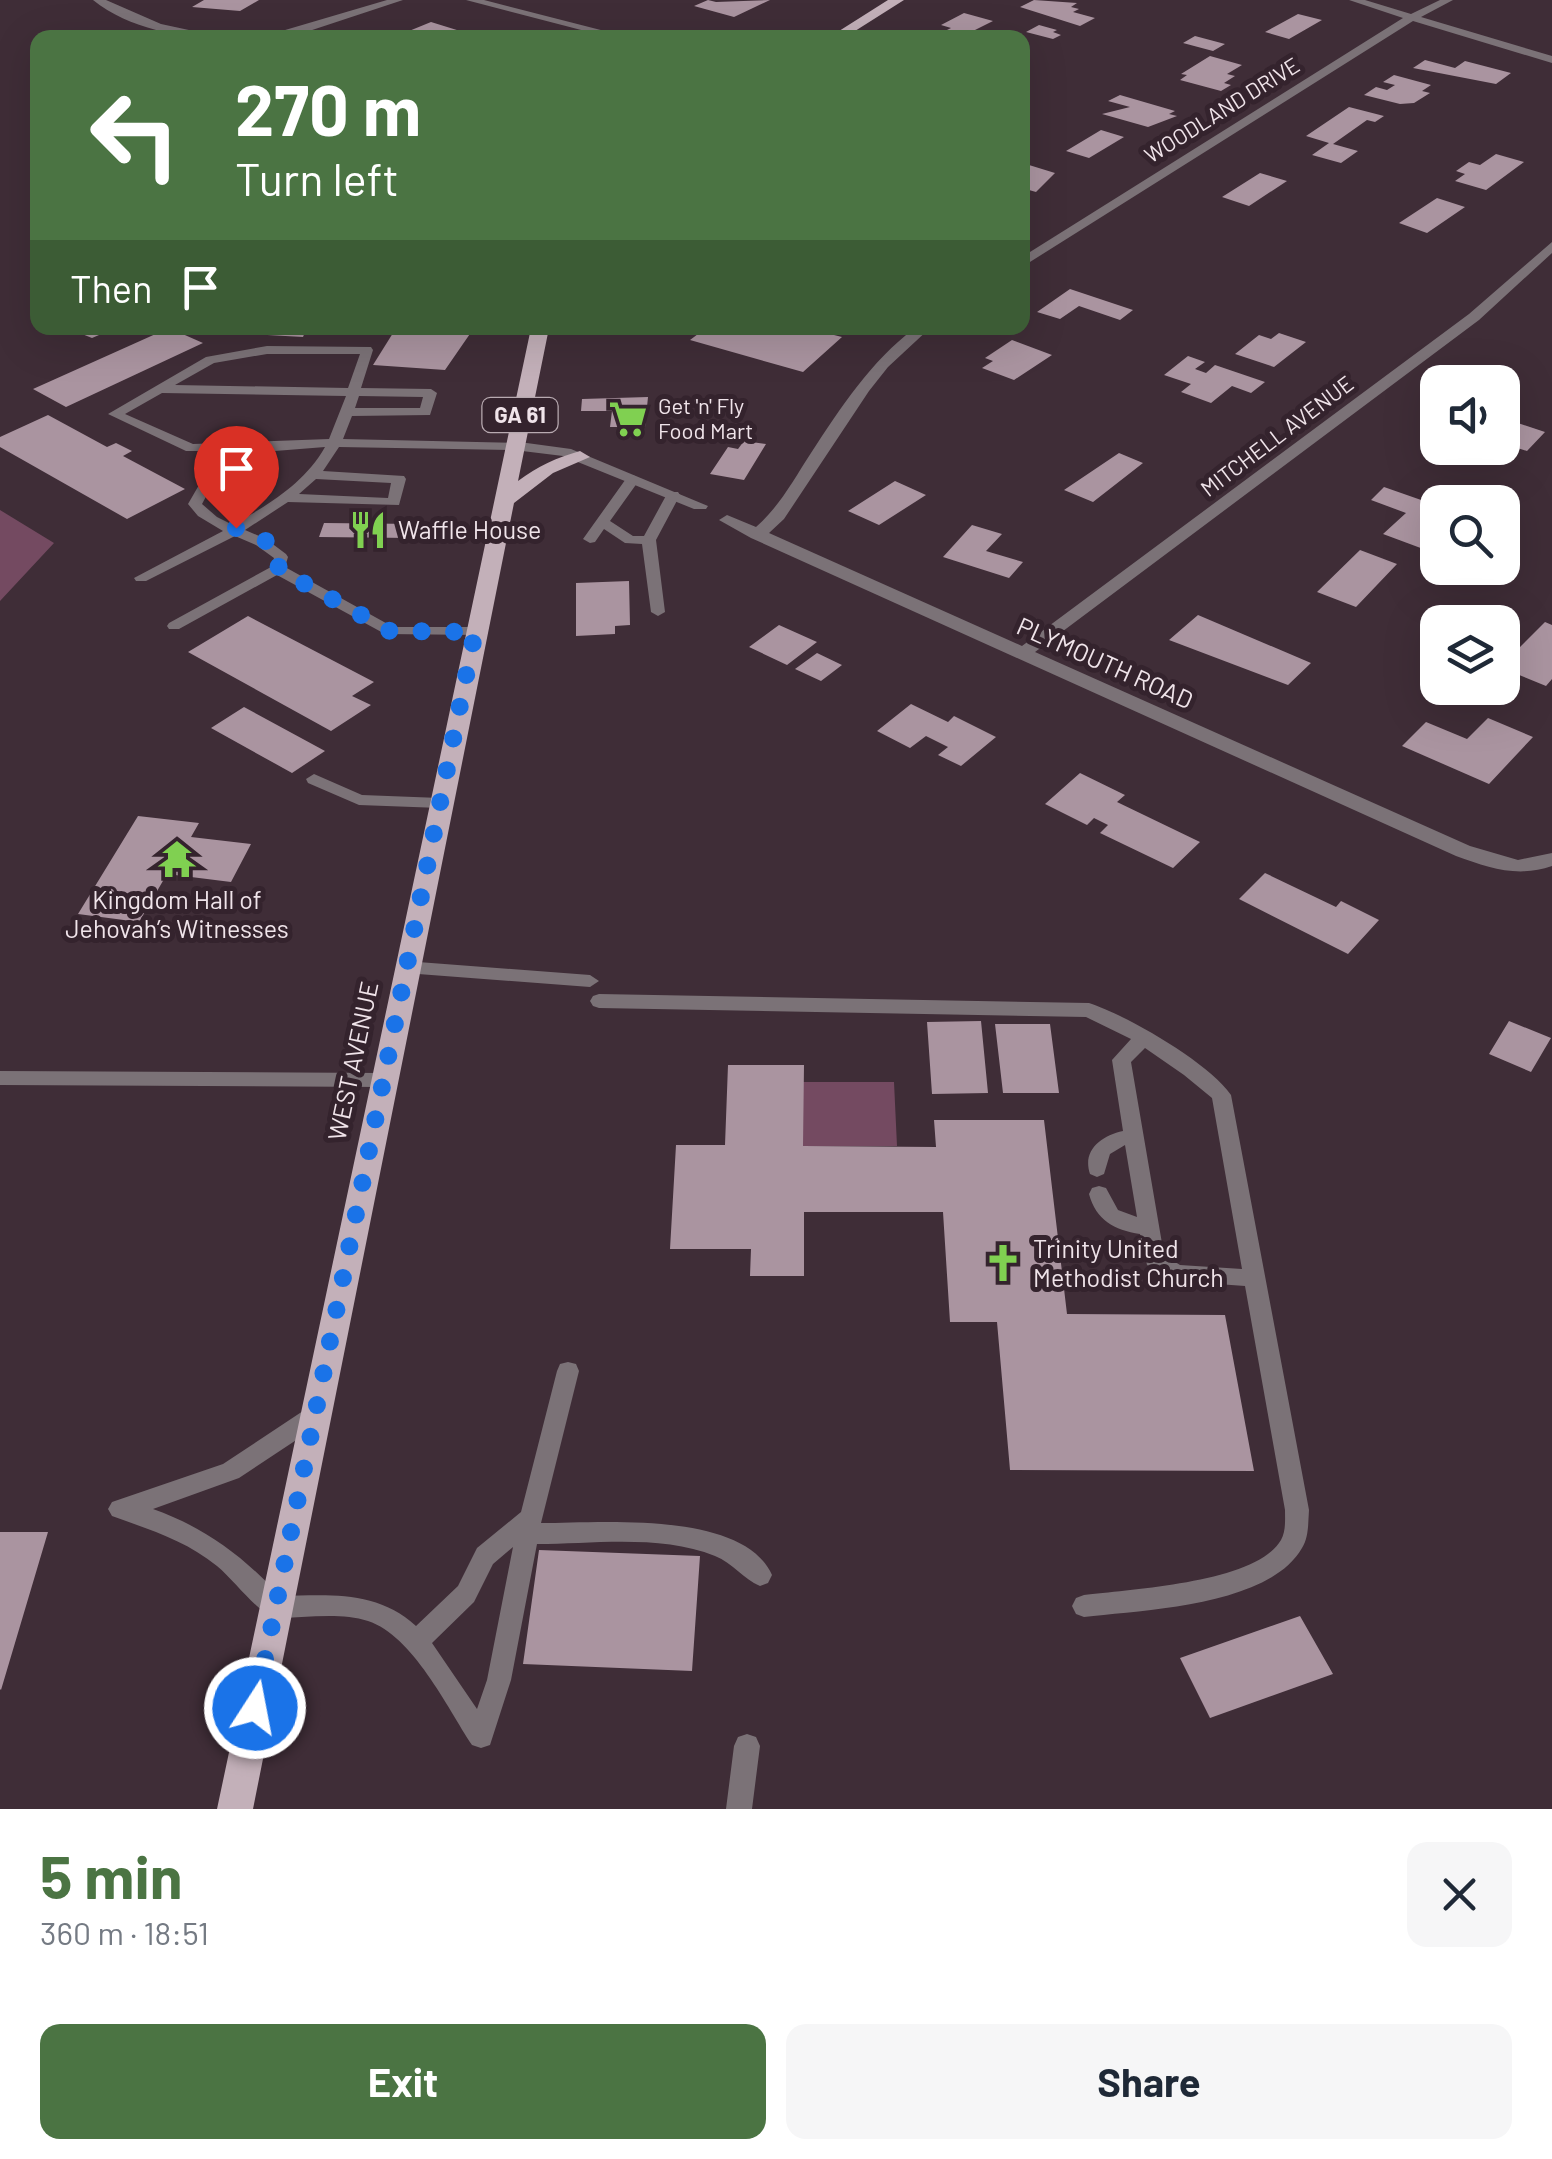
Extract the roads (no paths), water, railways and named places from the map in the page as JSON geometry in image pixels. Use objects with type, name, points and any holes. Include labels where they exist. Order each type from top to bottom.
[{"type":"main road","points":[[847,30],[897,0]]},
{"type":"main road","name":"WEST AVENUE","points":[[234,1809],[512,446],[538,335]]},
{"type":"main road","points":[[501,503],[546,469],[580,458]]},
{"type":"street","points":[[98,0],[118,13],[172,30]]},
{"type":"street","points":[[303,30],[398,0]]},
{"type":"street","points":[[471,0],[594,30]]},
{"type":"street","points":[[1354,0],[1552,60]]},
{"type":"street","name":"WOODLAND DRIVE","points":[[1030,258],[1411,18],[1448,0]]},
{"type":"street","name":"MITCHELL AVENUE","points":[[1023,654],[1474,318],[1552,246]]},
{"type":"street","points":[[757,535],[778,516],[874,376],[912,335]]},
{"type":"street","points":[[512,446],[549,448],[700,506]]},
{"type":"street","name":"PLYMOUTH ROAD","points":[[727,520],[1500,866],[1534,868],[1552,860]]},
{"type":"lane","points":[[141,578],[236,528],[313,475],[332,443],[367,350],[238,354],[210,360],[115,414],[191,448],[332,443],[512,446]]},
{"type":"lane","points":[[160,389],[431,393],[425,412],[344,412]]},
{"type":"lane","points":[[174,626],[278,569],[281,557],[268,542],[201,514],[195,504],[204,488],[272,447]]},
{"type":"lane","points":[[280,498],[394,502],[399,479],[313,475]]},
{"type":"lane","points":[[590,539],[633,479]]},
{"type":"lane","points":[[658,612],[649,540],[673,495]]},
{"type":"lane","points":[[602,522],[630,540],[649,540]]},
{"type":"lane","points":[[278,569],[390,631],[475,632]]},
{"type":"lane","points":[[314,779],[359,800],[440,803]]},
{"type":"lane","points":[[405,967],[594,991],[1089,1010],[1195,1070],[1221,1095],[1297,1510],[1294,1541],[1276,1565],[1218,1586],[1084,1606]]},
{"type":"lane","points":[[1144,1038],[1121,1060],[1154,1259],[1176,1273],[1255,1278]]},
{"type":"lane","points":[[0,1078],[382,1080]]},
{"type":"lane","points":[[1096,1169],[1105,1144],[1116,1138],[1134,1137]]},
{"type":"lane","points":[[1099,1194],[1112,1217],[1126,1225],[1148,1226]]},
{"type":"lane","points":[[314,1416],[231,1471],[120,1509],[187,1530],[234,1564],[275,1607],[366,1610],[381,1614],[415,1642],[481,1736],[500,1680],[529,1526],[568,1371]]},
{"type":"lane","points":[[415,1642],[466,1594],[486,1556],[529,1526],[710,1541],[741,1554],[760,1576]]},
{"type":"lane","points":[[738,1809],[746,1746]]},
{"type":"place","name":"Get 'n' Fly Food Mart","points":[[628,419]]},
{"type":"place","name":"Waffle House","points":[[368,530]]},
{"type":"place","name":"Kingdom Hall of Jehovah’s Witnesses","points":[[177,859]]},
{"type":"place","name":"Trinity United Methodist Church","points":[[1003,1263]]}]
